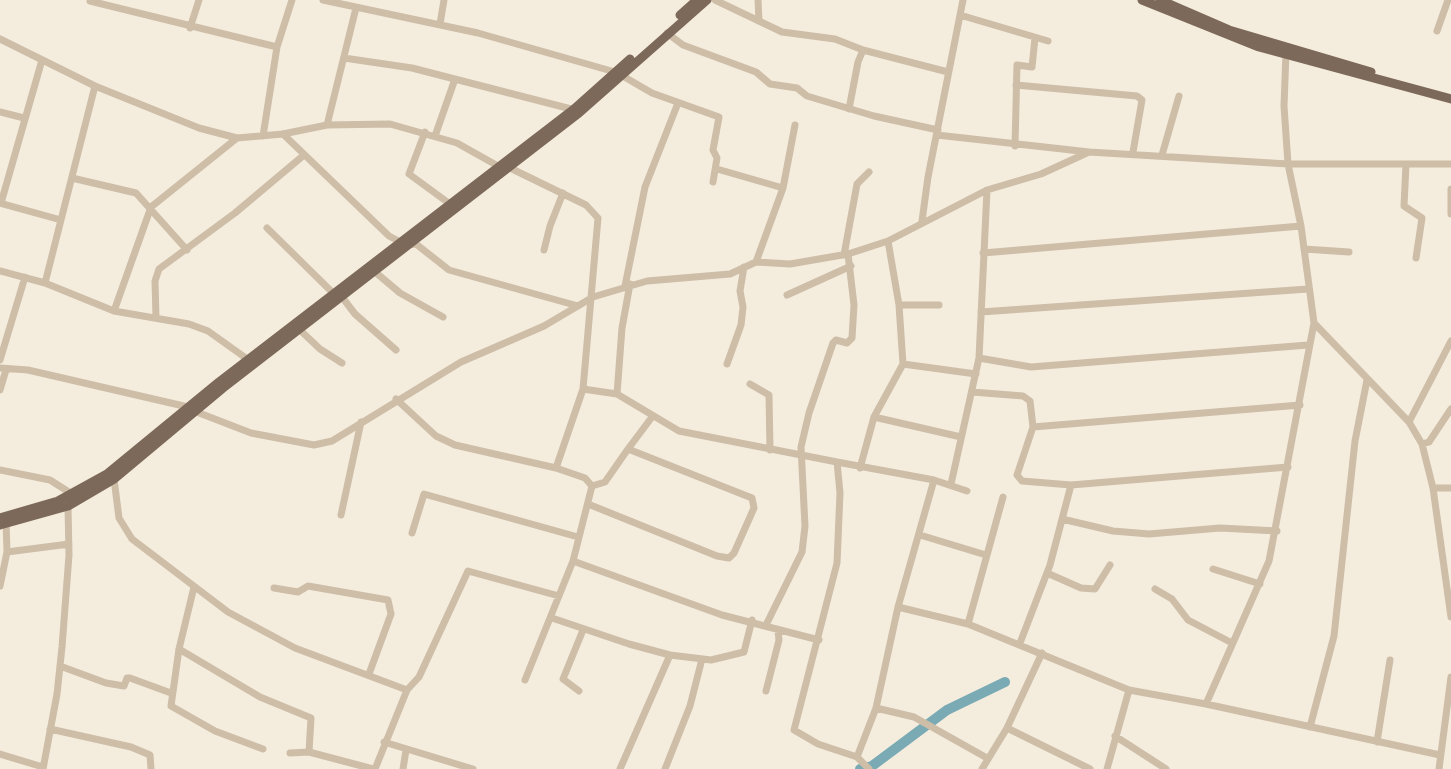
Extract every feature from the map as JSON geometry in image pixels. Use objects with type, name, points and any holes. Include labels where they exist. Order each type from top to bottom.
[{"type":"main road","points":[[1142,0],[1226,36],[1451,99]]},
{"type":"main road","points":[[1160,0],[1181,4],[1228,30],[1286,52],[1451,93]]},
{"type":"main road","points":[[618,73],[667,33],[700,1]]},
{"type":"main road","points":[[252,363],[301,331],[338,296],[374,271],[403,243],[577,111],[700,1]]},
{"type":"main road","points":[[3,521],[58,501],[107,474],[338,296],[450,204],[503,167]]},
{"type":"main road","points":[[3,521],[68,506],[114,479],[191,409]]},
{"type":"street","points":[[190,28],[199,0]]},
{"type":"street","points":[[263,136],[277,47],[292,0]]},
{"type":"street","points":[[323,0],[440,24],[618,73],[678,103],[719,117],[713,150],[718,158],[713,183]]},
{"type":"street","points":[[440,24],[444,0]]},
{"type":"street","points":[[715,0],[782,32],[835,39],[863,50],[948,72]]},
{"type":"street","points":[[758,0],[759,21]]},
{"type":"street","points":[[922,221],[963,0]]},
{"type":"street","points":[[1437,31],[1448,0]]},
{"type":"street","points":[[90,1],[190,28],[277,47]]},
{"type":"street","points":[[327,125],[356,8]]},
{"type":"street","points":[[960,15],[1048,41]]},
{"type":"street","points":[[667,33],[682,45],[756,72],[770,83],[797,88],[807,96],[937,133],[1015,146],[1090,152],[1133,152],[1288,163],[1451,164]]},
{"type":"street","points":[[1015,146],[1017,65],[1032,67],[1035,38]]},
{"type":"street","points":[[0,39],[94,86],[199,128],[237,138],[283,134],[327,125],[390,124],[425,132],[469,148],[503,167],[586,205],[598,218],[583,389],[556,468]]},
{"type":"street","points":[[849,109],[854,77],[863,50]]},
{"type":"street","points":[[1206,704],[1260,584],[1277,531],[1314,323],[1301,226],[1288,163],[1284,106],[1286,52]]},
{"type":"street","points":[[344,58],[455,79],[577,111]]},
{"type":"street","points":[[42,60],[0,203],[61,220]]},
{"type":"street","points":[[435,136],[455,79]]},
{"type":"street","points":[[1016,85],[1137,96],[1142,100],[1133,152]]},
{"type":"street","points":[[45,283],[94,86]]},
{"type":"street","points":[[1162,155],[1180,96]]},
{"type":"street","points":[[617,394],[622,328],[645,187],[678,103]]},
{"type":"street","points":[[0,112],[24,118]]},
{"type":"street","points":[[756,262],[783,188],[795,125]]},
{"type":"street","points":[[425,132],[409,174],[450,204]]},
{"type":"street","points":[[283,134],[389,236],[403,243],[416,244],[449,270],[578,306]]},
{"type":"street","points":[[114,311],[151,207],[237,138]]},
{"type":"street","points":[[0,390],[3,369],[28,370],[191,409],[251,433],[314,446],[332,441],[396,399],[461,362],[544,326],[593,297],[628,285],[730,274],[756,262],[790,264],[846,255],[888,241],[922,221],[987,190],[1041,174],[1090,152]]},
{"type":"street","points":[[156,318],[156,274],[304,155]]},
{"type":"street","points":[[1406,164],[1404,206],[1422,218],[1416,258]]},
{"type":"street","points":[[717,169],[783,188]]},
{"type":"street","points":[[766,625],[802,552],[805,526],[800,456],[809,413],[836,340],[847,343],[852,338],[854,305],[851,266],[846,255],[857,184],[869,173]]},
{"type":"street","points":[[72,178],[136,193],[187,250]]},
{"type":"street","points":[[1451,189],[1451,214]]},
{"type":"street","points":[[951,484],[979,358],[987,190]]},
{"type":"street","points":[[544,250],[563,193]]},
{"type":"street","points":[[983,253],[1301,226]]},
{"type":"street","points":[[267,228],[396,350]]},
{"type":"street","points":[[860,468],[874,417],[903,365],[899,305],[888,241]]},
{"type":"street","points":[[1304,248],[1349,252]]},
{"type":"street","points":[[787,295],[851,266]]},
{"type":"street","points":[[727,364],[741,325],[743,307],[740,291],[744,267]]},
{"type":"street","points":[[0,271],[45,283],[114,311],[208,331],[252,363]]},
{"type":"street","points":[[374,271],[400,293],[443,317]]},
{"type":"street","points":[[0,360],[25,277]]},
{"type":"street","points":[[981,312],[1308,289]]},
{"type":"street","points":[[899,305],[939,305]]},
{"type":"street","points":[[1314,323],[1409,422],[1422,444],[1433,488],[1451,617]]},
{"type":"street","points":[[301,331],[320,349],[342,363]]},
{"type":"street","points":[[1409,422],[1451,341]]},
{"type":"street","points":[[979,358],[1031,368],[1308,345]]},
{"type":"street","points":[[903,365],[976,374]]},
{"type":"street","points":[[1310,727],[1334,636],[1355,441],[1367,380]]},
{"type":"street","points":[[750,384],[769,395],[770,450]]},
{"type":"street","points":[[583,389],[617,394],[679,431],[860,468],[934,480],[967,491]]},
{"type":"street","points":[[972,392],[1023,396],[1033,407],[1033,427],[1017,475],[1019,480],[1071,485],[1288,467]]},
{"type":"street","points":[[396,399],[436,436],[455,445],[556,468],[585,478],[592,486]]},
{"type":"street","points":[[1033,427],[1300,405]]},
{"type":"street","points":[[1422,444],[1429,442],[1451,409]]},
{"type":"street","points":[[592,486],[605,482],[652,417]]},
{"type":"street","points":[[874,417],[961,436]]},
{"type":"street","points":[[341,515],[361,422]]},
{"type":"street","points":[[588,503],[717,556],[729,558],[734,553],[754,508],[752,498],[628,449]]},
{"type":"street","points":[[837,463],[840,494],[837,563],[794,730],[818,744],[856,757],[869,769]]},
{"type":"street","points":[[0,470],[50,480],[72,494]]},
{"type":"street","points":[[114,479],[120,518],[132,539],[228,612],[295,648],[407,690]]},
{"type":"street","points":[[856,757],[876,708],[898,607],[934,480]]},
{"type":"street","points":[[1020,643],[1047,573],[1071,485]]},
{"type":"street","points":[[525,680],[573,561],[592,486]]},
{"type":"street","points":[[1433,488],[1451,488]]},
{"type":"street","points":[[412,533],[424,494],[578,537]]},
{"type":"street","points":[[968,624],[1003,497]]},
{"type":"street","points":[[0,754],[43,768],[60,666],[69,544],[68,506]]},
{"type":"street","points":[[1062,519],[1114,531],[1149,534],[1220,528],[1277,531]]},
{"type":"street","points":[[0,586],[7,551],[3,521]]},
{"type":"street","points":[[920,535],[986,555]]},
{"type":"street","points":[[7,551],[69,544]]},
{"type":"street","points":[[573,561],[722,615],[752,620],[778,631],[819,639]]},
{"type":"street","points":[[1047,573],[1082,588],[1095,589],[1110,565]]},
{"type":"street","points":[[1213,569],[1260,584]]},
{"type":"street","points":[[290,752],[309,752],[374,769],[407,690],[419,677],[468,570],[559,596]]},
{"type":"street","points":[[274,587],[298,592],[308,586],[388,600],[391,614],[369,674]]},
{"type":"street","points":[[194,587],[179,649],[170,706],[215,732],[263,749]]},
{"type":"street","points":[[1155,589],[1172,599],[1188,620],[1232,643]]},
{"type":"street","points":[[898,607],[968,624],[1020,643],[1129,690],[1440,755]]},
{"type":"street","points":[[552,618],[583,630],[670,655],[702,659],[742,654],[752,620]]},
{"type":"street","points":[[579,691],[563,679],[583,630]]},
{"type":"street","points":[[766,691],[779,640],[778,631]]},
{"type":"street","points":[[179,649],[260,697],[310,718],[309,752]]},
{"type":"street","points":[[982,769],[1007,728],[1042,653]]},
{"type":"street","points":[[620,769],[670,655]]},
{"type":"street","points":[[665,769],[690,706],[702,659]]},
{"type":"street","points":[[1377,743],[1390,660]]},
{"type":"street","points":[[60,666],[106,683],[124,686],[127,678],[130,678],[171,693]]},
{"type":"street","points":[[1439,769],[1451,677]]},
{"type":"street","points":[[1107,769],[1129,690]]},
{"type":"street","points":[[876,708],[921,721],[987,758]]},
{"type":"street","points":[[1007,728],[1090,769]]},
{"type":"street","points":[[50,729],[131,747],[150,755],[151,769]]},
{"type":"street","points":[[1115,736],[1166,769]]},
{"type":"street","points":[[384,742],[473,769]]},
{"type":"street","points":[[403,769],[406,750]]},
{"type":"waterway","points":[[860,769],[872,766],[947,710],[1005,682]]}]
